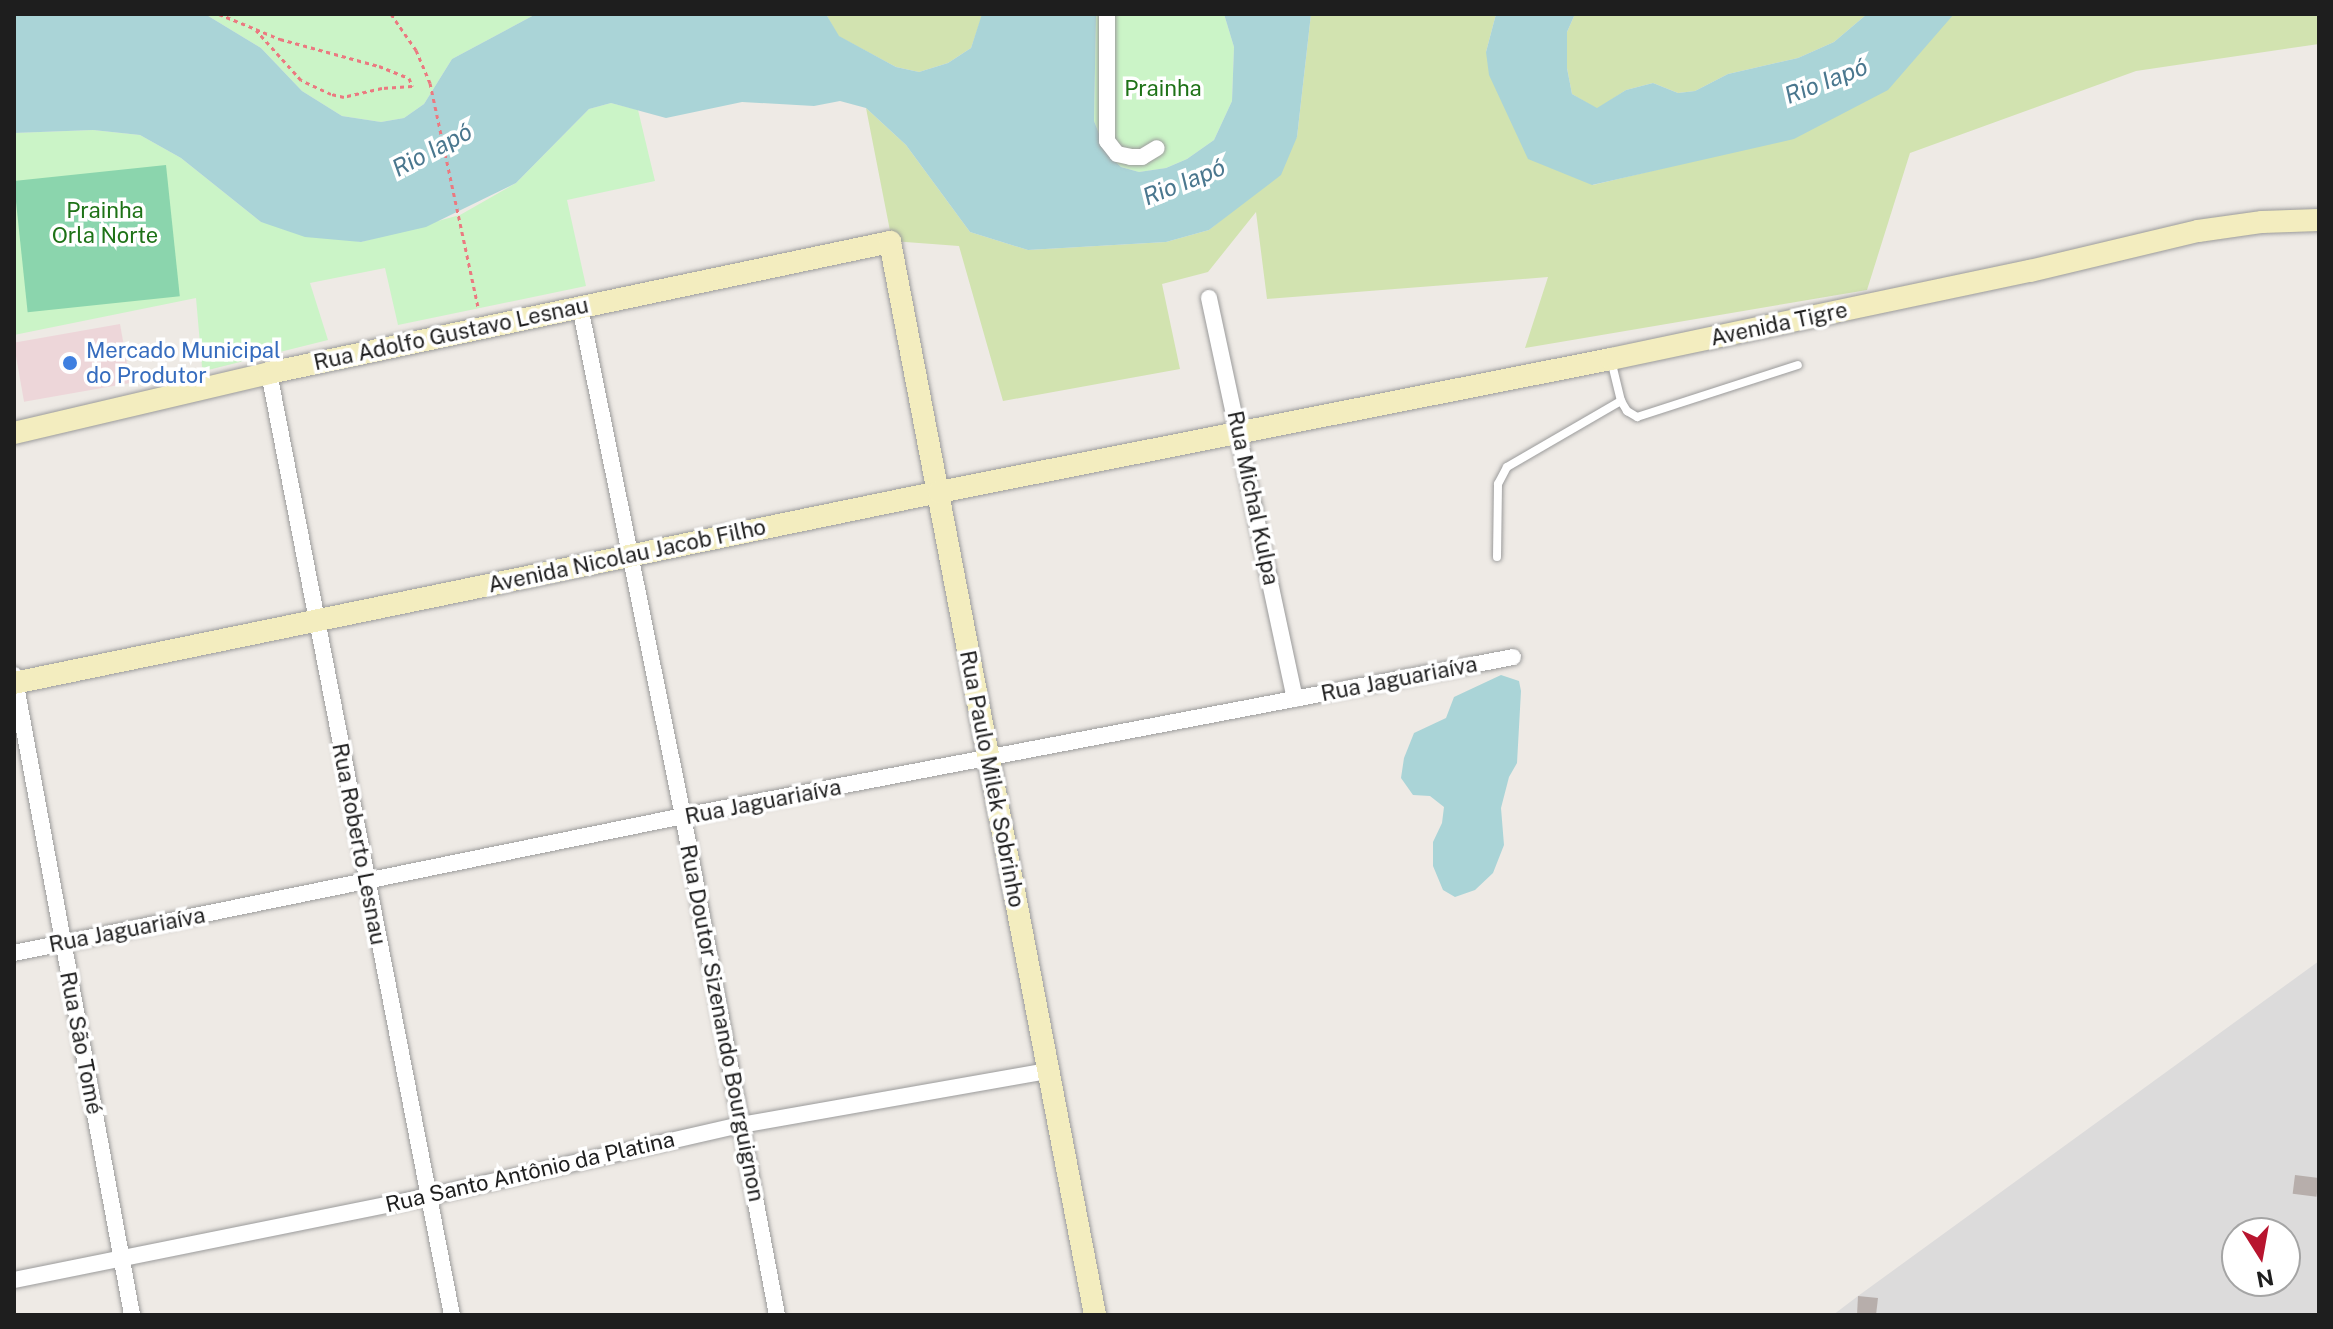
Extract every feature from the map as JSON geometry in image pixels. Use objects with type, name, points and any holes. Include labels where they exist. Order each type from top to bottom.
[{"type":"street","points":[[1107,14],[1107,141],[1117,154],[1131,157],[1142,157],[1157,148]]},
{"type":"street","name":"Avenida Tigre","points":[[1240,432],[1611,359],[2198,231],[2262,222],[2319,220]]},
{"type":"street","name":"Rua Adolfo Gustavo Lesnau","points":[[14,433],[483,326],[890,242]]},
{"type":"street","name":"Rua Paulo Milek Sobrinho","points":[[890,242],[1095,1315]]},
{"type":"street","name":"Rua Michal Kulpa","points":[[1209,298],[1295,699]]},
{"type":"street","name":"Rua Doutor Sizenando Bourguignon","points":[[580,307],[683,816],[777,1315]]},
{"type":"street","name":"Rua Roberto Lesnau","points":[[269,373],[452,1315]]},
{"type":"street","name":"Avenida Nicolau Jacob Filho","points":[[15,680],[1240,432]]},
{"type":"street","name":"Rua Jaguariaíva","points":[[14,953],[683,816],[989,760],[1513,657]]},
{"type":"street","name":"Rua São Tomé","points":[[15,680],[132,1315]]},
{"type":"street","name":"Rua Santo Antônio da Platina","points":[[14,1280],[430,1196],[741,1125],[1047,1071]]},
{"type":"lane","points":[[1611,359],[1621,401],[1627,411],[1637,417],[1798,365]]},
{"type":"lane","points":[[1497,557],[1498,484],[1507,467],[1621,401]]},
{"type":"path","points":[[219,14],[256,30],[379,66],[409,78],[412,86],[382,88],[344,97],[331,94],[301,80],[256,30]]},
{"type":"path","points":[[391,14],[416,50],[430,83],[483,326]]},
{"type":"shaded area","name":"Mercado Municipal do Produtor","points":[[120,324],[130,383],[24,402],[14,343]]},
{"type":"shaded area","points":[[2319,961],[2319,1315],[1833,1315],[1858,1296]]},
{"type":"green space","points":[[205,14],[536,14],[452,59],[424,104],[404,118],[381,122],[342,116],[302,91],[261,48]]},
{"type":"green space","points":[[826,14],[982,16],[971,48],[948,63],[919,72],[896,67],[838,36]]},
{"type":"green space","name":"Prainha","points":[[1096,14],[1224,14],[1234,47],[1232,101],[1214,140],[1187,159],[1166,168],[1139,172],[1121,167],[1107,154],[1094,121]]},
{"type":"green space","points":[[1311,14],[1496,14],[1486,52],[1593,185],[1726,153],[1953,14],[2319,14],[2319,44],[2136,71],[1910,153],[1867,290],[1525,348],[1548,277],[1267,299],[1256,212],[1208,272],[1162,284],[1180,369],[1003,401],[959,246],[892,241],[866,108],[906,145],[970,232],[1028,250],[1166,242],[1209,230],[1242,203],[1297,137]]},
{"type":"green space","points":[[1575,14],[1867,14],[1834,42],[1798,58],[1728,74],[1695,91],[1678,93],[1653,83],[1626,90],[1597,109],[1572,94],[1567,68],[1567,32]]},
{"type":"green space","name":"Prainha Orla Norte","points":[[611,103],[638,110],[655,181],[567,200],[586,286],[398,325],[385,268],[310,283],[328,340],[208,370],[202,367],[196,298],[14,335],[14,133],[93,130],[140,135],[181,158],[261,222],[361,242],[460,215],[516,183],[589,109]]},
{"type":"green space","points":[[166,165],[180,296],[28,312],[14,181]]},
{"type":"water","name":"Rio Iapó","points":[[14,14],[205,14],[261,48],[302,91],[342,116],[381,122],[404,118],[424,104],[452,59],[536,14],[826,14],[839,36],[896,67],[919,72],[948,63],[971,48],[982,14],[1096,14],[1094,121],[1107,154],[1121,167],[1139,172],[1166,168],[1187,159],[1214,140],[1232,101],[1234,47],[1224,14],[1311,14],[1297,137],[1281,175],[1209,230],[1166,242],[1028,250],[970,232],[906,145],[866,108],[840,101],[814,106],[742,102],[666,118],[611,103],[589,109],[516,183],[426,227],[361,242],[305,237],[261,222],[181,158],[140,135],[93,130],[14,133]]},
{"type":"water","name":"Rio Iapó","points":[[1496,14],[1575,14],[1567,32],[1567,68],[1572,94],[1597,108],[1626,90],[1653,83],[1678,93],[1695,91],[1728,74],[1798,58],[1834,42],[1867,14],[1954,14],[1888,90],[1794,139],[1592,185],[1528,159],[1489,75],[1486,52]]},
{"type":"water","points":[[1501,675],[1519,681],[1521,691],[1517,763],[1509,777],[1501,808],[1504,845],[1493,873],[1475,890],[1455,897],[1443,890],[1433,866],[1433,842],[1442,823],[1444,807],[1430,796],[1413,795],[1401,778],[1404,758],[1414,733],[1446,718],[1454,697]]},
{"type":"building","points":[[2295,1175],[2319,1178],[2317,1197],[2293,1194]]},
{"type":"building","points":[[1858,1296],[1878,1298],[1876,1315],[1857,1315]]},
{"type":"place","name":"Mercado Municipal do Produtor","points":[[70,363]]}]
